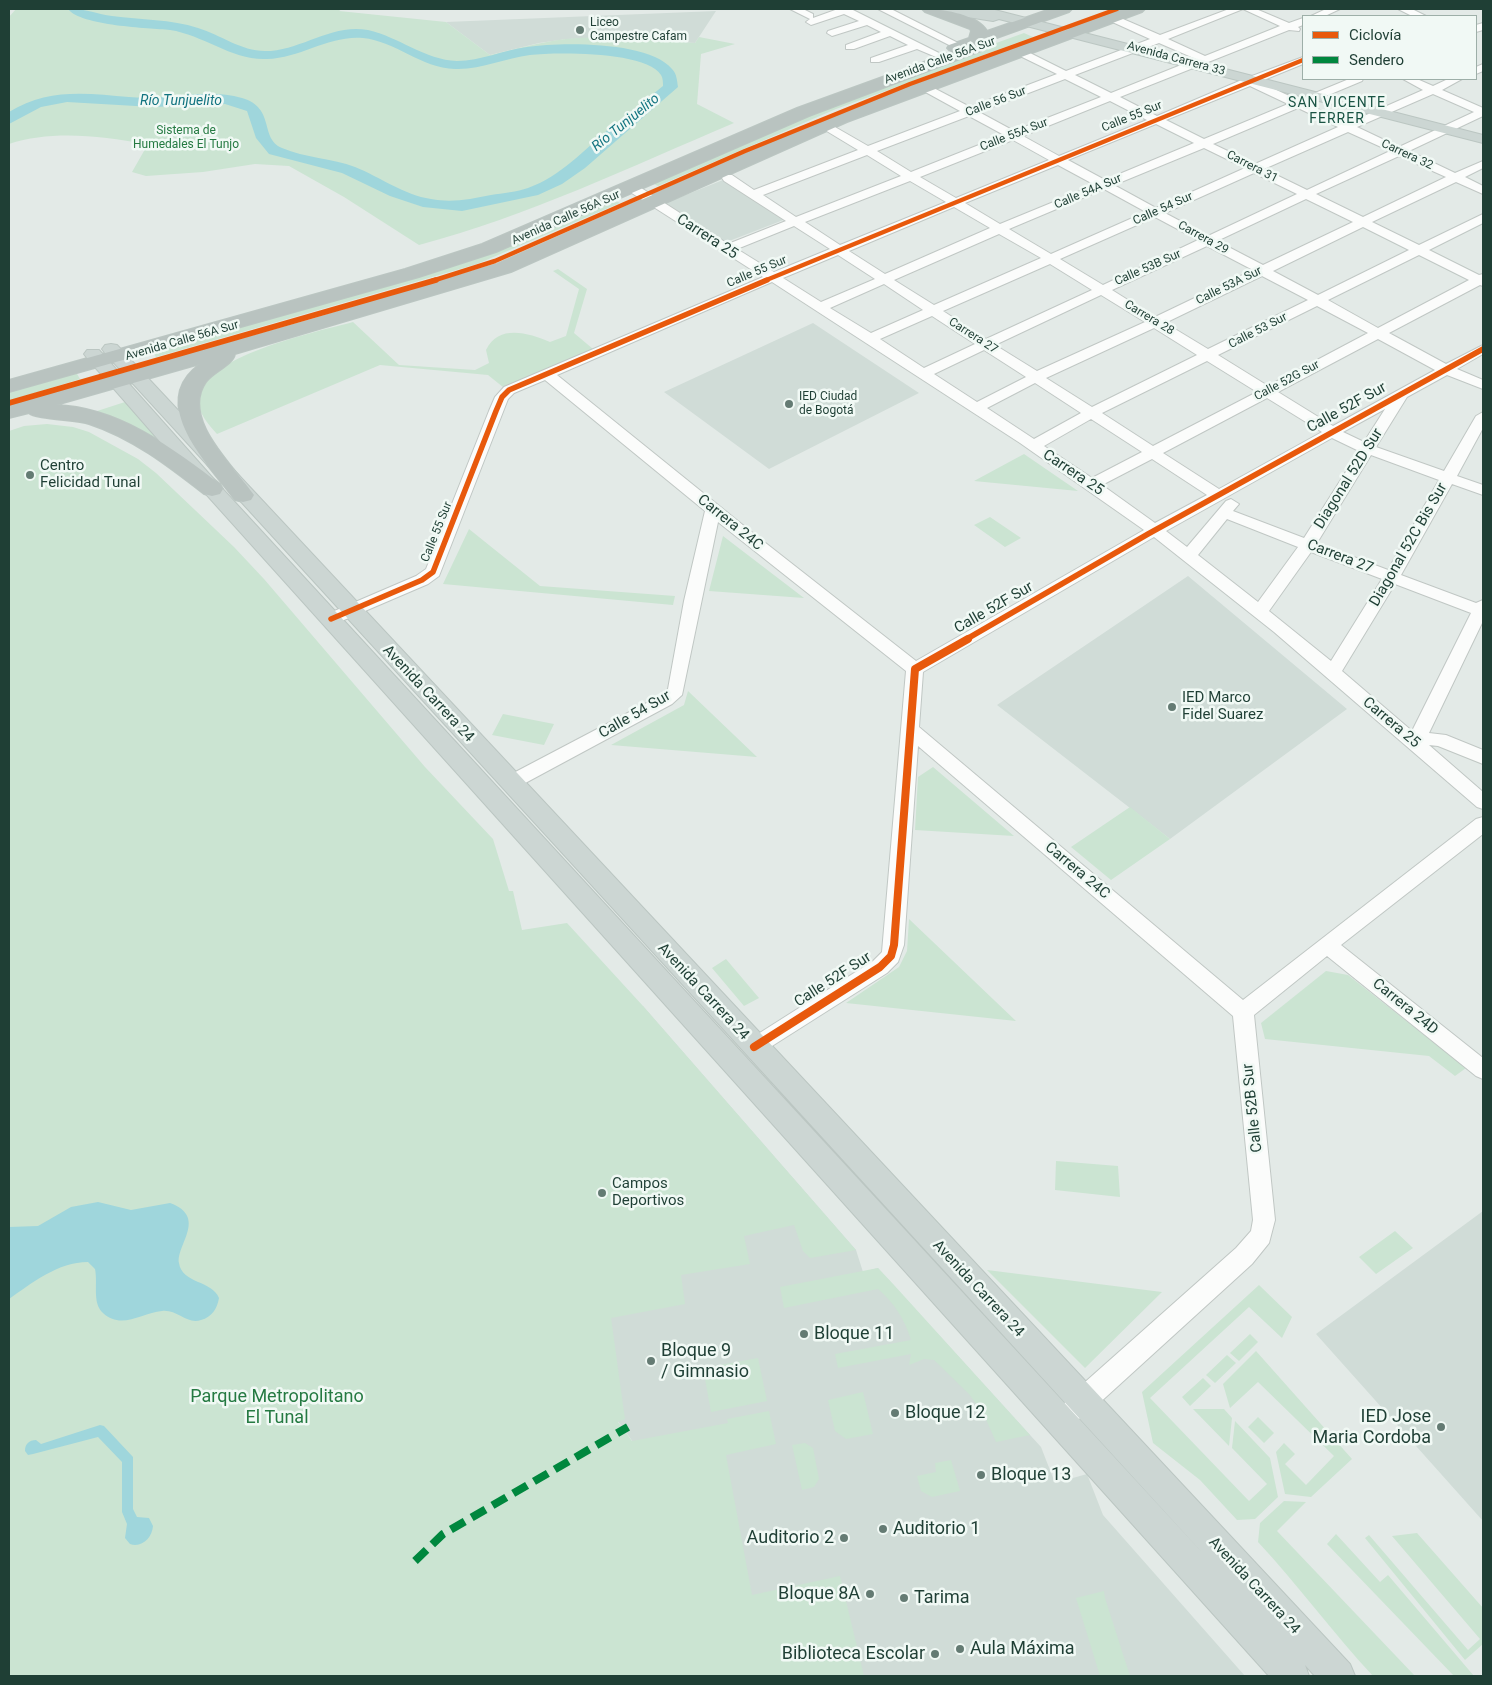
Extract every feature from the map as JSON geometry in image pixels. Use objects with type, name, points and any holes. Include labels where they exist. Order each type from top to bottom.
[{"type":"highway","points":[[930,9],[948,13],[978,28],[976,40]]},
{"type":"highway","name":"Avenida Calle 56A Sur","points":[[113,365],[420,285],[506,256],[643,195],[740,146],[1033,24],[1064,9]]},
{"type":"highway","name":"Avenida Calle 56A Sur","points":[[939,62],[959,46],[1085,9]]},
{"type":"highway","name":"Avenida Calle 56A Sur","points":[[9,403],[374,275],[447,254],[503,233],[816,98],[907,65],[939,62],[1064,31],[1115,14],[1137,9]]},
{"type":"highway","name":"Avenida Calle 56A Sur","points":[[113,365],[489,248],[643,195],[729,173],[824,125],[1020,52],[1064,31]]},
{"type":"highway","points":[[939,62],[981,66]]},
{"type":"highway","points":[[729,173],[740,146],[767,119]]},
{"type":"highway","name":"Avenida Calle 56A Sur","points":[[113,365],[258,341],[477,277],[548,250],[643,195]]},
{"type":"highway","points":[[506,256],[548,250]]},
{"type":"highway","points":[[340,293],[374,275]]},
{"type":"highway","points":[[243,495],[194,429],[189,419],[187,399],[198,377],[212,364],[258,341]]},
{"type":"highway","points":[[9,378],[113,365]]},
{"type":"highway","points":[[9,386],[113,365]]},
{"type":"highway","points":[[9,413],[113,365]]},
{"type":"highway","points":[[9,413],[63,412],[104,421],[129,431],[212,489]]},
{"type":"main road","name":"Avenida Carrera 33","points":[[977,9],[1135,49],[1200,62],[1251,80],[1483,139]]},
{"type":"main road","name":"Avenida Carrera 33","points":[[948,13],[1033,24]]},
{"type":"main road","name":"Avenida Carrera 24","points":[[113,365],[212,489],[510,783],[754,1047],[1071,1411],[1292,1676]]},
{"type":"main road","name":"Avenida Carrera 24","points":[[113,365],[243,495],[341,615],[1071,1411],[1338,1676]]},
{"type":"street","points":[[796,9],[811,19],[844,9],[918,46],[939,62]]},
{"type":"street","points":[[883,9],[959,46]]},
{"type":"street","name":"Calle 56 Sur","points":[[754,194],[1238,9]]},
{"type":"street","points":[[1248,9],[1302,33]]},
{"type":"street","points":[[1319,15],[1336,9]]},
{"type":"street","points":[[1403,9],[1414,15]]},
{"type":"street","points":[[1418,15],[1429,9]]},
{"type":"street","points":[[902,38],[924,28],[948,13]]},
{"type":"street","points":[[1115,14],[1200,62]]},
{"type":"street","points":[[832,34],[868,21]]},
{"type":"street","name":"Calle 55A Sur","points":[[726,249],[1302,21]]},
{"type":"street","points":[[850,47],[890,32]]},
{"type":"street","points":[[875,60],[918,46]]},
{"type":"street","name":"Carrera 31","points":[[1020,52],[1482,280]]},
{"type":"street","name":"Calle 55 Sur","points":[[341,615],[422,580],[433,572],[502,397],[512,388],[840,249],[1302,60]]},
{"type":"street","name":"Carrera 32","points":[[1251,80],[1348,128],[1483,190]]},
{"type":"street","name":"Calle 54A Sur","points":[[819,308],[999,229],[1356,80]]},
{"type":"street","points":[[1410,80],[1483,112]]},
{"type":"street","name":"Calle 54 Sur","points":[[869,339],[1455,80]]},
{"type":"street","name":"Carrera 29","points":[[924,87],[1378,334],[1446,370],[1483,385]]},
{"type":"street","name":"Calle 53B Sur","points":[[922,374],[1483,112]]},
{"type":"street","name":"Carrera 28","points":[[824,125],[1101,289],[1332,432],[1368,449],[1483,490]]},
{"type":"street","name":"Calle 53A Sur","points":[[976,408],[1036,377],[1155,322],[1483,164]]},
{"type":"street","name":"Carrera 27","points":[[729,173],[754,194],[1218,495]]},
{"type":"street","name":"Carrera 25","points":[[643,195],[976,408],[1092,485],[1155,530],[1260,612],[1332,673],[1418,736],[1483,802]]},
{"type":"street","name":"Calle 53 Sur","points":[[1033,446],[1091,413],[1210,356],[1483,218]]},
{"type":"street","name":"Calle 52G Sur","points":[[1092,485],[1482,280]]},
{"type":"street","name":"Calle 52F Sur","points":[[754,1047],[880,967],[891,956],[894,945],[915,669],[1155,530],[1483,349]]},
{"type":"street","name":"Carrera 24C","points":[[546,374],[713,510],[915,669]]},
{"type":"street","name":"Diagonal 52D Sur","points":[[1260,612],[1308,545],[1402,394]]},
{"type":"street","name":"Diagonal 52C Bis Sur","points":[[1332,673],[1392,577],[1483,416]]},
{"type":"street","points":[[1189,555],[1224,513],[1250,477]]},
{"type":"street","name":"Calle 54 Sur","points":[[510,783],[666,700],[676,691],[692,601],[713,510]]},
{"type":"street","name":"Carrera 27","points":[[1224,513],[1482,609]]},
{"type":"street","points":[[1482,609],[1418,736],[1440,740],[1483,757]]},
{"type":"street","name":"Carrera 24C","points":[[911,730],[1243,1012]]},
{"type":"street","points":[[1243,1012],[1483,824]]},
{"type":"street","name":"Carrera 24D","points":[[1327,945],[1483,1070]]},
{"type":"street","name":"Calle 52B Sur","points":[[1071,1411],[1244,1256],[1261,1236],[1264,1220],[1243,1012]]},
{"type":"shaded area","name":"Liceo Campestre Cafam","points":[[716,11],[695,43],[611,38],[567,39],[539,43],[490,55],[446,22]]},
{"type":"shaded area","points":[[723,180],[786,219],[724,243],[663,204]]},
{"type":"shaded area","name":"IED Ciudad de Bogotá","points":[[813,323],[919,393],[769,469],[664,392]]},
{"type":"shaded area","name":"IED Marco Fidel Suarez","points":[[1188,576],[1347,709],[1170,839],[997,705]]},
{"type":"shaded area","points":[[643,1006],[856,1250],[863,1272],[878,1268],[1041,1447],[1055,1483],[1087,1474],[1103,1515],[1245,1676],[803,1676],[418,1146]]},
{"type":"shaded area","name":"IED Jose Maria Cordoba","points":[[1483,1211],[1483,1521],[1316,1334]]},
{"type":"green space","name":"Sistema de Humedales El Tunjo","points":[[16,9],[342,9],[339,11],[446,22],[490,55],[566,39],[647,39],[695,43],[699,37],[735,44],[701,54],[697,104],[734,123],[539,205],[500,220],[419,245],[344,197],[289,166],[255,164],[203,172],[146,176],[132,172],[144,151],[145,144],[94,137],[59,136],[42,137],[9,144],[9,17]]},
{"type":"green space","points":[[1024,33],[1033,37],[836,109],[658,186],[652,183],[743,142],[836,104]]},
{"type":"green space","points":[[611,198],[620,203],[477,264],[156,357],[152,351],[317,303]]},
{"type":"green space","points":[[558,269],[587,289],[574,333],[593,349],[503,387],[488,375],[380,365],[217,434],[198,405],[203,385],[217,371],[238,359],[289,339],[353,322],[399,365],[475,370],[489,363],[486,350],[498,337],[506,334],[524,334],[550,342],[566,336],[579,289],[553,271]]},
{"type":"green space","points":[[76,372],[80,379],[9,401],[9,388]]},
{"type":"green space","points":[[125,402],[171,452],[94,412]]},
{"type":"green space","name":"Parque Metropolitano El Tunal","points":[[47,424],[73,427],[89,432],[138,459],[156,473],[234,547],[264,579],[425,767],[493,839],[509,891],[513,891],[522,930],[567,923],[643,1006],[856,1250],[810,1258],[803,1251],[794,1225],[744,1236],[750,1264],[681,1275],[685,1304],[611,1318],[625,1419],[618,1422],[632,1441],[728,1423],[727,1419],[769,1411],[776,1444],[726,1455],[752,1595],[840,1576],[864,1676],[9,1676],[9,431],[24,426]]},
{"type":"green space","points":[[1024,454],[1078,491],[974,481]]},
{"type":"green space","points":[[990,517],[1021,538],[1005,547],[974,525]]},
{"type":"green space","points":[[469,529],[540,586],[675,596],[673,605],[443,584]]},
{"type":"green space","points":[[723,536],[804,598],[709,591]]},
{"type":"green space","points":[[688,691],[757,757],[611,745],[684,705]]},
{"type":"green space","points":[[503,714],[554,724],[544,745],[492,735]]},
{"type":"green space","points":[[933,767],[1014,836],[915,830],[918,777]]},
{"type":"green space","points":[[1130,807],[1170,839],[1111,880],[1071,847]]},
{"type":"green space","points":[[909,919],[1016,1021],[846,1003],[899,967],[907,951]]},
{"type":"green space","points":[[726,959],[759,998],[744,1006],[712,968]]},
{"type":"green space","points":[[1326,971],[1348,975],[1466,1068],[1455,1076],[1429,1056],[1265,1039],[1261,1023]]},
{"type":"green space","points":[[1056,1161],[1118,1166],[1120,1197],[1055,1190]]},
{"type":"green space","points":[[1395,1231],[1413,1248],[1376,1274],[1359,1257]]},
{"type":"green space","points":[[878,1268],[1030,1435],[996,1442],[984,1415],[969,1394],[934,1360],[924,1359],[909,1365],[911,1354],[838,1368],[835,1354],[911,1340],[898,1312],[878,1289],[784,1308],[780,1287]]},
{"type":"green space","points":[[987,1270],[1162,1292],[1085,1368]]},
{"type":"green space","points":[[1259,1285],[1292,1317],[1282,1338],[1249,1307],[1150,1398],[1249,1501],[1267,1484],[1232,1448],[1235,1421],[1270,1458],[1278,1497],[1255,1519],[1237,1520],[1200,1480],[1153,1443],[1142,1392]]},
{"type":"green space","points":[[1250,1334],[1258,1342],[1239,1361],[1230,1353]]},
{"type":"green space","points":[[1256,1351],[1352,1459],[1311,1497],[1285,1494],[1276,1452],[1284,1443],[1295,1454],[1285,1464],[1306,1485],[1334,1456],[1258,1382],[1230,1408],[1223,1384]]},
{"type":"green space","points":[[1227,1355],[1236,1363],[1215,1383],[1206,1375]]},
{"type":"green space","points":[[758,1358],[767,1401],[711,1412],[703,1368]]},
{"type":"green space","points":[[1203,1378],[1211,1386],[1190,1406],[1182,1397]]},
{"type":"green space","points":[[863,1392],[873,1434],[846,1439],[835,1431],[828,1400]]},
{"type":"green space","points":[[1193,1409],[1224,1409],[1232,1418],[1229,1446]]},
{"type":"green space","points":[[1258,1417],[1274,1433],[1264,1443],[1248,1427]]},
{"type":"green space","points":[[805,1443],[813,1448],[819,1479],[814,1487],[802,1490],[792,1445]]},
{"type":"green space","points":[[951,1460],[960,1491],[932,1497],[921,1491],[917,1476],[936,1472],[935,1463]]},
{"type":"green space","points":[[1284,1501],[1306,1502],[1277,1531],[1415,1676],[1373,1676],[1258,1542],[1260,1523]]},
{"type":"green space","points":[[1417,1533],[1483,1608],[1483,1644],[1465,1660],[1365,1538],[1369,1535],[1468,1650],[1480,1639],[1392,1536]]},
{"type":"green space","points":[[1336,1534],[1380,1582],[1388,1575],[1474,1676],[1454,1676],[1327,1544]]},
{"type":"green space","points":[[1104,1591],[1130,1676],[1100,1676],[1076,1598]]},
{"type":"water","points":[[98,1202],[131,1210],[170,1203],[181,1209],[187,1216],[189,1223],[188,1232],[179,1256],[179,1263],[181,1270],[186,1275],[210,1288],[219,1298],[217,1306],[211,1315],[196,1321],[167,1311],[154,1312],[124,1320],[110,1318],[103,1313],[98,1304],[95,1269],[88,1262],[56,1269],[9,1299],[9,1227],[38,1226],[71,1207]]},
{"type":"water","points":[[100,1425],[104,1426],[133,1457],[133,1509],[137,1517],[149,1518],[153,1526],[151,1534],[146,1541],[139,1545],[130,1544],[125,1538],[127,1524],[122,1512],[122,1462],[98,1437],[28,1455],[25,1451],[27,1444],[31,1441],[36,1440],[41,1444]]},
{"type":"waterway","name":"Río Tunjuelito","points":[[9,119],[36,104],[67,97],[153,103],[201,99],[237,101],[253,108],[264,138],[275,151],[348,170],[396,193],[429,204],[462,206],[532,192],[556,181],[579,165],[615,132],[671,87],[667,72],[658,64],[643,58],[602,51],[560,49],[529,51],[474,64],[455,65],[432,61],[377,37],[352,33],[327,37],[293,50],[267,55],[245,52],[182,28],[110,20],[84,14],[75,9]]},
{"type":"marked path","points":[[415,1561],[443,1534],[628,1427]]},
{"type":"cycle path","points":[[9,403],[420,285],[495,261],[745,151],[910,84],[1117,9]]},
{"type":"cycle path","points":[[331,619],[422,580],[433,572],[496,411],[502,397],[509,390],[771,278],[1302,60]]},
{"type":"cycle path","points":[[754,1047],[880,967],[891,956],[894,945],[915,669],[1148,534],[1483,349]]},
{"type":"place","name":"Liceo Campestre Cafam","points":[[580,30]]},
{"type":"place","name":"IED Ciudad de Bogotá","points":[[789,404]]},
{"type":"place","name":"Centro Felicidad Tunal","points":[[30,475]]},
{"type":"place","name":"IED Marco Fidel Suarez","points":[[1172,707]]},
{"type":"place","name":"Campos Deportivos","points":[[602,1193]]},
{"type":"place","name":"Bloque 11","points":[[804,1334]]},
{"type":"place","name":"Bloque 9 / Gimnasio","points":[[651,1361]]},
{"type":"place","name":"Bloque 12","points":[[895,1413]]},
{"type":"place","name":"IED Jose Maria Cordoba","points":[[1441,1427]]},
{"type":"place","name":"Bloque 13","points":[[981,1475]]},
{"type":"place","name":"Auditorio 1","points":[[883,1529]]},
{"type":"place","name":"Auditorio 2","points":[[844,1538]]},
{"type":"place","name":"Bloque 8A","points":[[870,1594]]},
{"type":"place","name":"Tarima","points":[[904,1598]]},
{"type":"place","name":"Aula Máxima","points":[[960,1649]]},
{"type":"place","name":"Biblioteca Escolar","points":[[935,1654]]},
{"type":"district","name":"SAN VICENTE FERRER","points":[[1337,112]]}]
